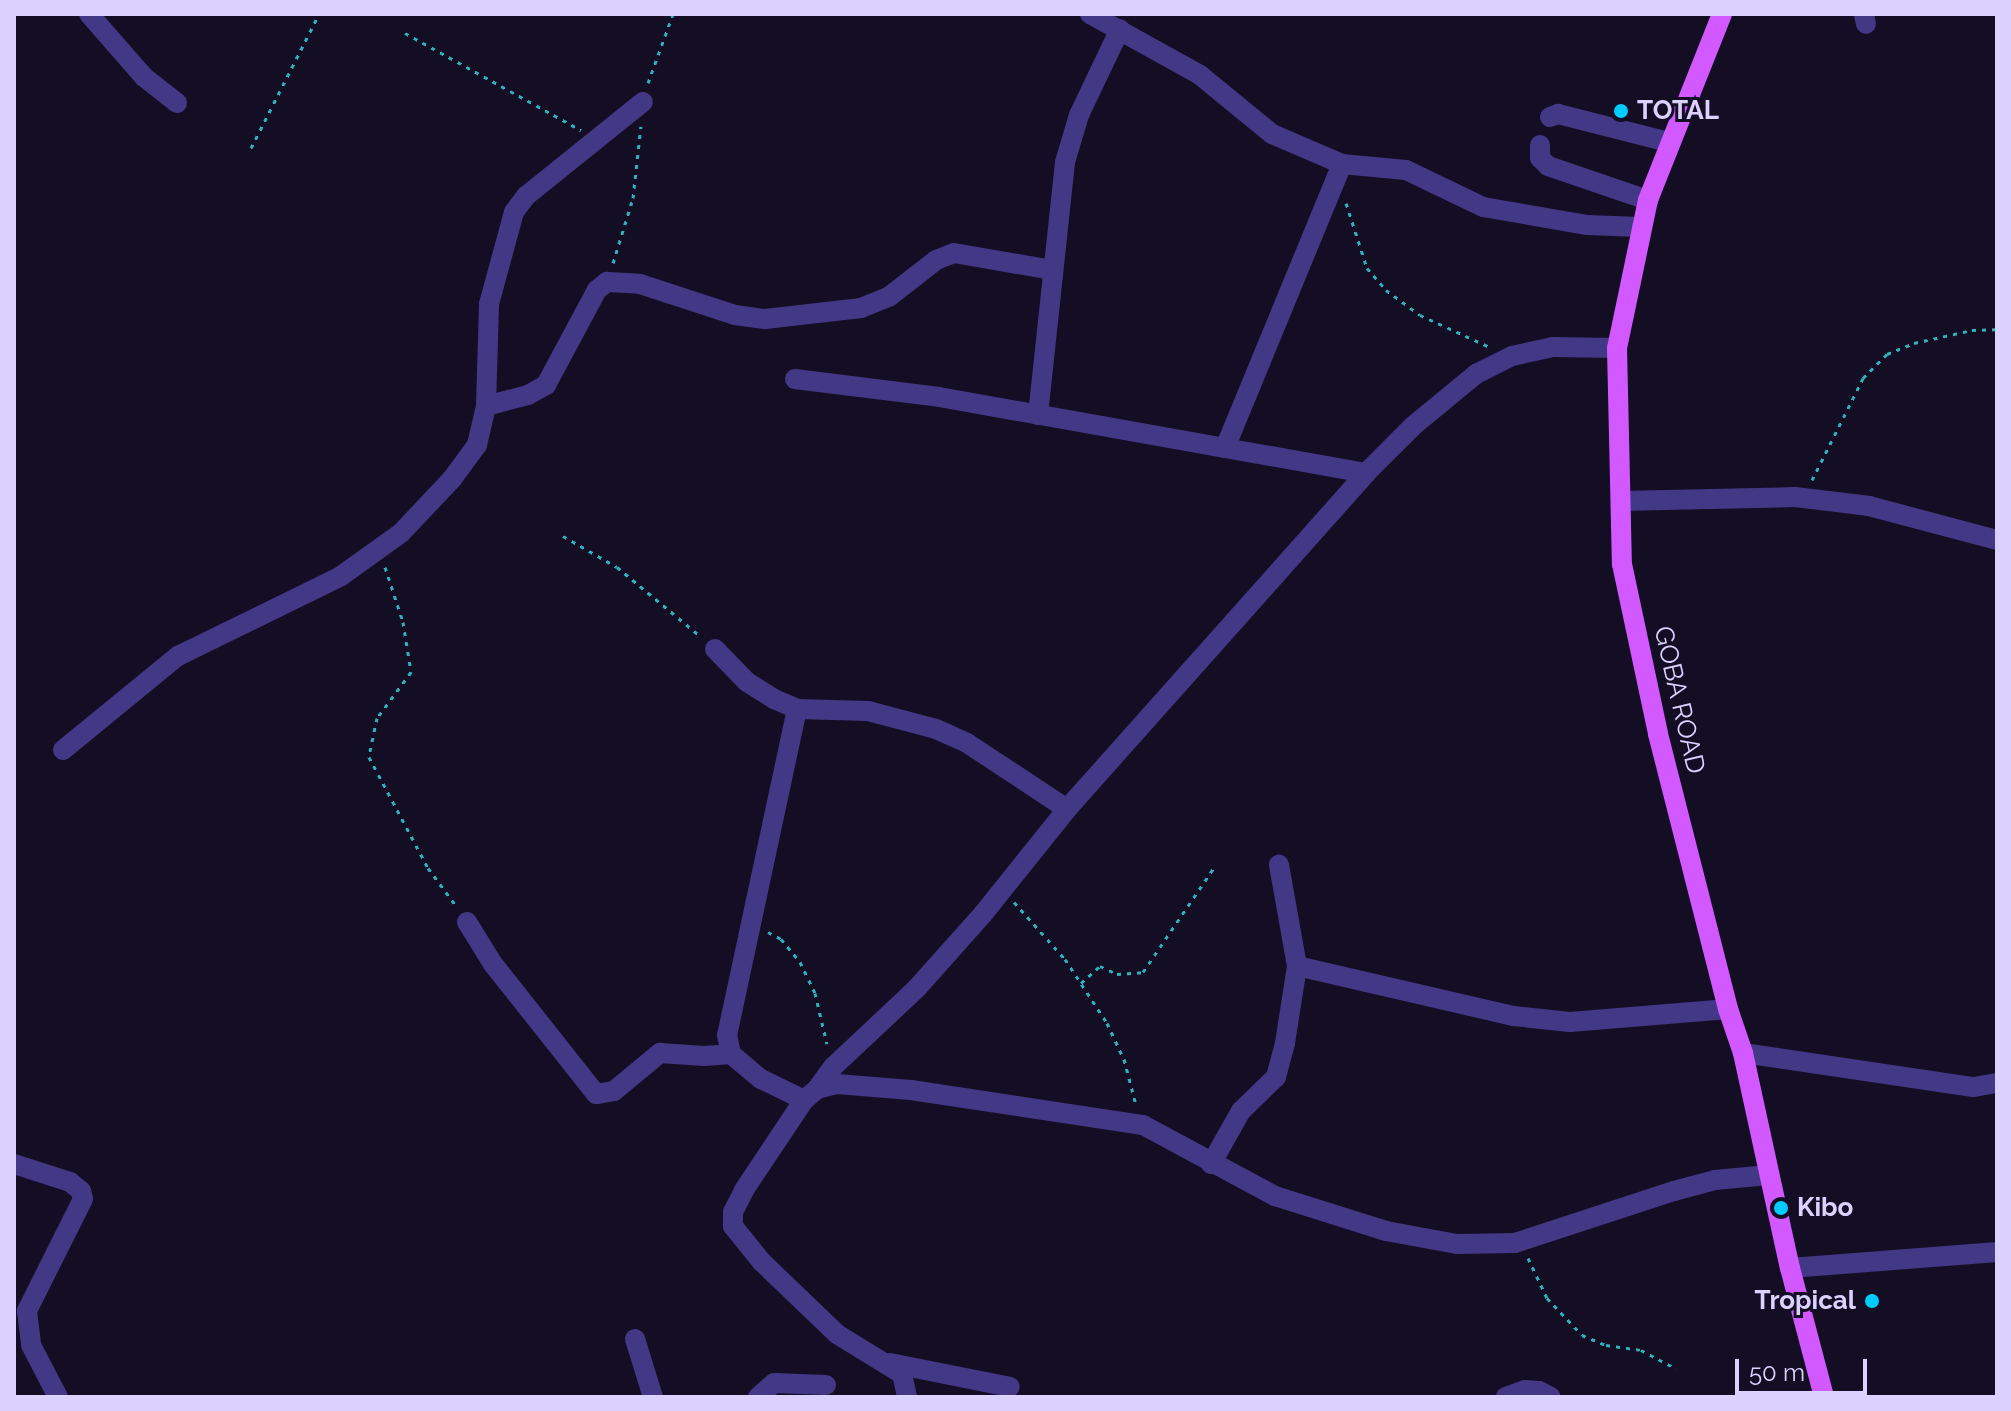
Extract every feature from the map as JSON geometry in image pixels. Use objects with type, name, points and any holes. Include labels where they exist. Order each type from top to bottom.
[{"type":"main road","name":"GOBA ROAD","points":[[1722,14],[1648,200],[1617,348],[1622,564],[1639,648],[1728,1009],[1743,1053],[1790,1268],[1824,1397]]},
{"type":"street","points":[[89,14],[144,77],[177,103]]},
{"type":"street","points":[[1090,14],[1200,75],[1272,134],[1342,164],[1406,170],[1483,207],[1587,225],[1640,227]]},
{"type":"street","points":[[1038,415],[1065,162],[1079,115],[1120,29]]},
{"type":"street","points":[[63,750],[178,656],[341,576],[401,533],[452,479],[477,445],[486,406],[489,304],[514,212],[526,196],[643,102]]},
{"type":"street","points":[[1550,117],[1566,115],[1669,142]]},
{"type":"street","points":[[1540,145],[1540,158],[1548,166],[1648,200]]},
{"type":"street","points":[[1225,448],[1342,164]]},
{"type":"street","points":[[486,406],[528,395],[546,385],[597,290],[607,282],[640,284],[735,315],[765,319],[861,308],[890,296],[936,260],[954,253],[1052,270]]},
{"type":"street","points":[[907,1397],[905,1378],[886,1362],[837,1334],[761,1261],[733,1226],[733,1212],[744,1190],[810,1094],[833,1067],[917,988],[1067,809],[1366,473],[1413,426],[1476,374],[1512,356],[1553,347],[1617,348]]},
{"type":"street","points":[[795,379],[939,397],[1366,473]]},
{"type":"street","points":[[1621,501],[1795,497],[1869,506],[1997,540]]},
{"type":"street","points":[[715,649],[747,682],[797,709],[868,711],[936,729],[967,743],[1067,809]]},
{"type":"street","points":[[797,709],[728,1016],[727,1035],[731,1054],[761,1079],[810,1094],[837,1084],[911,1090],[1141,1124],[1275,1196],[1386,1231],[1457,1244],[1515,1243],[1715,1180],[1769,1175]]},
{"type":"street","points":[[1211,1164],[1241,1111],[1277,1075],[1297,966],[1279,865]]},
{"type":"street","points":[[467,922],[493,964],[596,1094],[614,1091],[660,1053],[731,1054]]},
{"type":"street","points":[[1297,966],[1514,1016],[1570,1022],[1728,1009]]},
{"type":"street","points":[[1743,1053],[1974,1087],[1997,1083]]},
{"type":"street","points":[[14,1164],[70,1182],[81,1191],[83,1199],[20,1318],[58,1397]]},
{"type":"street","points":[[1790,1268],[1997,1252]]},
{"type":"street","points":[[635,1339],[653,1397]]},
{"type":"street","points":[[886,1362],[1010,1387]]},
{"type":"street","points":[[758,1397],[774,1383],[826,1385]]},
{"type":"street","points":[[1506,1397],[1531,1390],[1551,1397]]},
{"type":"path","points":[[251,148],[319,14]]},
{"type":"path","points":[[607,282],[633,198],[643,102],[673,14]]},
{"type":"path","points":[[405,33],[598,139]]},
{"type":"path","points":[[1342,164],[1348,215],[1367,268],[1386,290],[1440,326],[1512,356]]},
{"type":"path","points":[[1795,497],[1810,484],[1824,460],[1863,378],[1887,354],[1914,343],[1972,330],[1997,329]]},
{"type":"path","points":[[563,536],[617,567],[715,649]]},
{"type":"path","points":[[380,548],[403,622],[411,672],[377,718],[369,757],[428,868],[467,922]]},
{"type":"path","points":[[1081,983],[1100,966],[1117,974],[1143,972],[1213,869]]},
{"type":"path","points":[[1002,889],[1065,959],[1107,1023],[1124,1059],[1141,1124]]},
{"type":"path","points":[[751,924],[781,939],[800,962],[815,993],[833,1067]]},
{"type":"path","points":[[1515,1243],[1533,1266],[1547,1298],[1582,1335],[1606,1345],[1641,1350],[1676,1369]]},
{"type":"place","name":"TOTAL","points":[[1621,111]]},
{"type":"place","name":"Kibo","points":[[1781,1208]]},
{"type":"place","name":"Tropical","points":[[1872,1301]]}]
